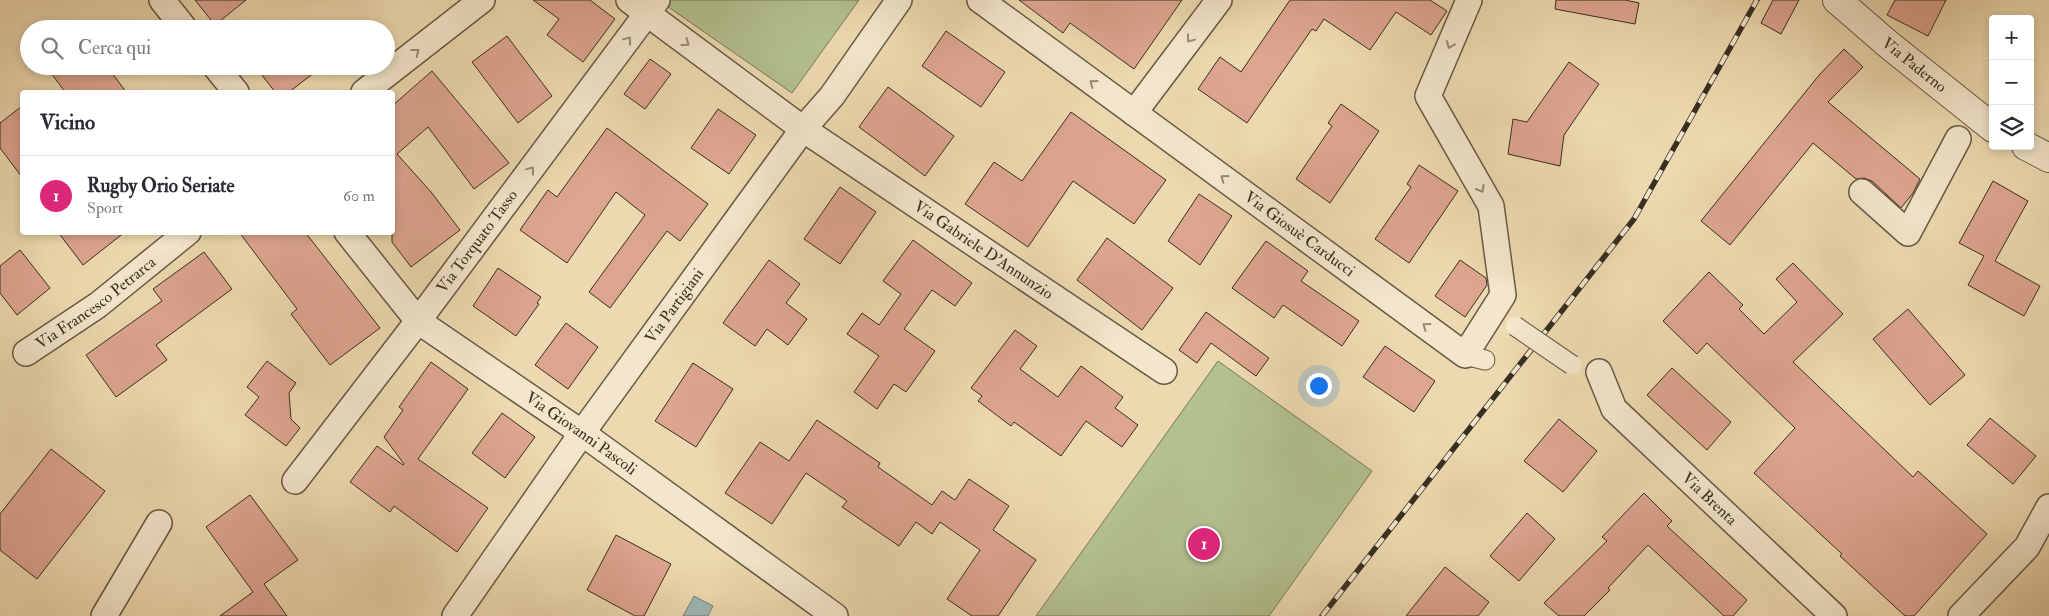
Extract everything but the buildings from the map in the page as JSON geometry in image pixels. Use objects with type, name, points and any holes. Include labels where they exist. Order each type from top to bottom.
[{"type":"street","points":[[162,0],[178,20]]},
{"type":"street","points":[[395,68],[482,0]]},
{"type":"street","name":"Via Partigiani","points":[[454,616],[582,433],[803,129],[832,96],[899,0]]},
{"type":"street","name":"Via Giosuè Carducci","points":[[980,0],[1134,113],[1475,357],[1503,295],[1491,206],[1428,96],[1469,0]]},
{"type":"street","points":[[1134,113],[1219,0]]},
{"type":"street","name":"Via Paderno","points":[[1837,0],[1889,45],[1989,125]]},
{"type":"street","name":"Via Gabriele D'Annunzio","points":[[644,5],[803,129],[1164,371]]},
{"type":"street","name":"Via Torquato Tasso","points":[[295,481],[418,322],[644,5]]},
{"type":"street","points":[[222,75],[234,90]]},
{"type":"street","points":[[367,90],[386,75]]},
{"type":"street","points":[[1862,192],[1908,233],[1958,139]]},
{"type":"street","points":[[2034,150],[2049,158]]},
{"type":"street","name":"Via Francesco Petrarca","points":[[26,353],[98,305],[184,235]]},
{"type":"street","name":"Via Giovanni Pascoli","points":[[349,235],[418,322],[582,433],[835,616]]},
{"type":"street","points":[[1515,326],[1572,365]]},
{"type":"street","name":"Via Brenta","points":[[1599,372],[1614,409],[1834,616]]},
{"type":"street","points":[[1961,616],[2028,547],[2049,507]]},
{"type":"street","points":[[104,616],[158,523]]},
{"type":"green space","points":[[666,0],[859,0],[792,93],[664,4]]},
{"type":"green space","points":[[1218,361],[1372,471],[1269,616],[1036,616]]},
{"type":"water","points":[[694,596],[713,606],[708,616],[683,616]]},
{"type":"railway","points":[[1322,616],[1634,219],[1757,0]]},
{"type":"place","name":"Rugby Orio Seriate","points":[[1204,544]]}]
